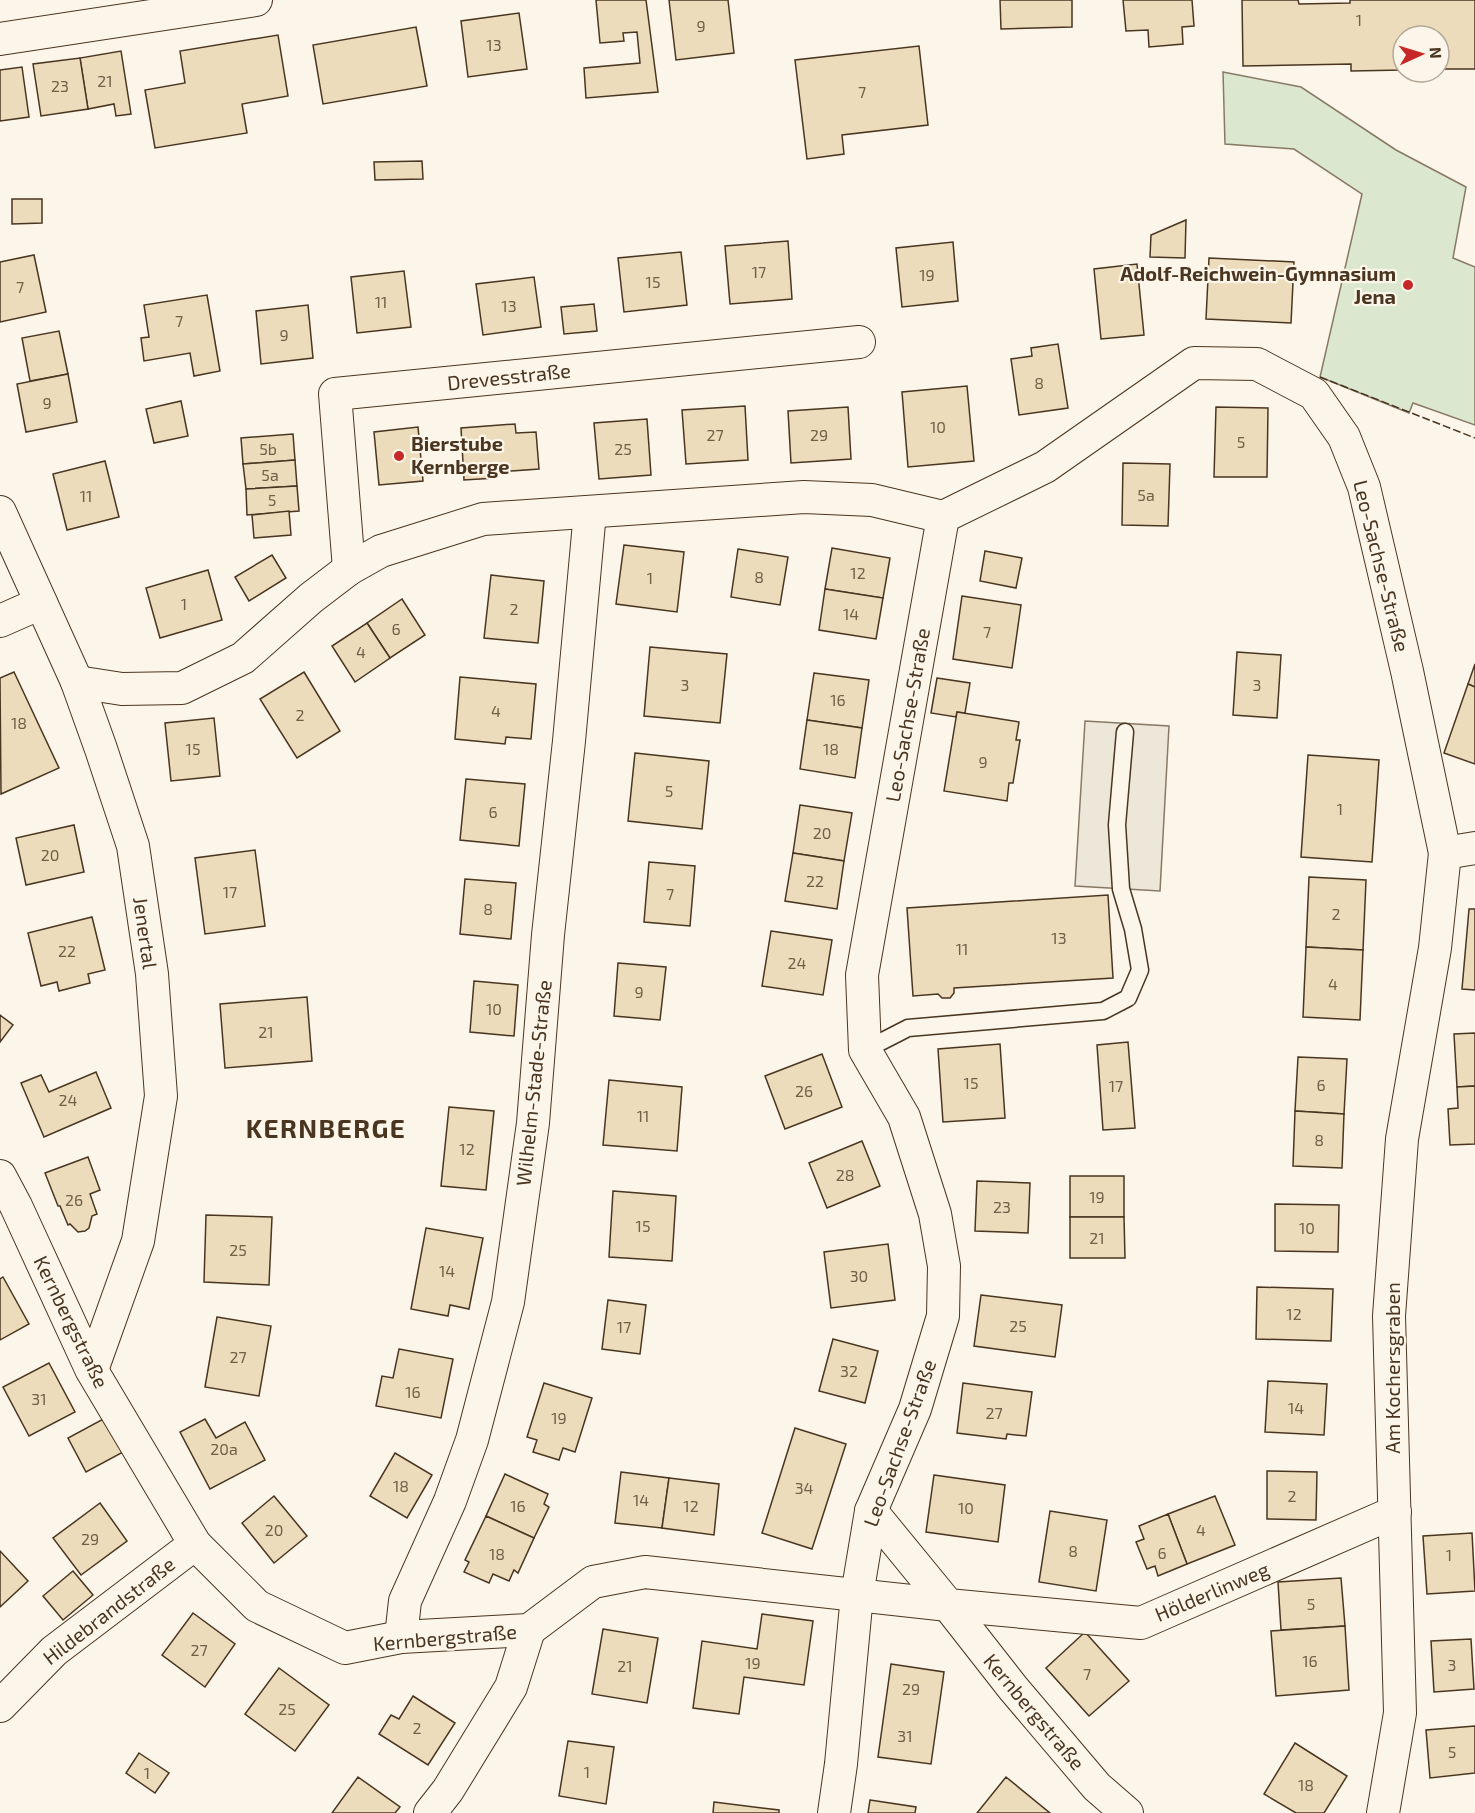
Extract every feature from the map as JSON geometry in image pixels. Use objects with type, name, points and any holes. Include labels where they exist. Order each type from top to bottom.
[{"type":"street","points":[[0,39],[256,0]]},
{"type":"street","name":"Drevesstraße","points":[[349,569],[335,394],[859,342]]},
{"type":"street","name":"Leo-Sachse-Straße","points":[[834,1813],[841,1764],[857,1595],[871,1511],[915,1409],[943,1316],[945,1266],[936,1214],[904,1117],[865,1050],[862,975],[943,517],[1045,467],[1194,363],[1257,364],[1314,394],[1344,437],[1364,487],[1399,637],[1460,850]]},
{"type":"street","points":[[77,682],[122,689],[182,688],[243,658],[311,598],[349,569],[381,551],[483,519],[804,497],[872,500],[943,517]]},
{"type":"street","name":"Jenertal","points":[[0,512],[77,682],[133,846],[152,974],[161,1096],[138,1241],[92,1370]]},
{"type":"street","name":"Wilhelm-Stade-Straße","points":[[401,1637],[405,1601],[450,1501],[472,1440],[508,1302],[533,1123],[548,935],[590,512]]},
{"type":"street","points":[[0,621],[41,603]]},
{"type":"street","name":"Am Kochersgraben","points":[[1383,1813],[1400,1713],[1389,1316],[1402,1139],[1435,948],[1460,850]]},
{"type":"street","name":"Kernbergstraße","points":[[0,1176],[92,1370],[195,1544],[257,1606],[345,1648],[401,1637],[529,1630],[593,1582],[645,1572],[948,1605]]},
{"type":"street","name":"Kernbergstraße","points":[[871,1511],[1013,1688],[1097,1787],[1127,1813]]},
{"type":"street","name":"Hölderlinweg","points":[[948,1605],[1141,1623],[1395,1512]]},
{"type":"street","name":"Hildebrandstraße","points":[[0,1706],[54,1651],[195,1544]]},
{"type":"street","points":[[430,1813],[448,1790],[511,1687],[529,1630]]},
{"type":"lane","points":[[865,1050],[908,1028],[1103,1011],[1128,998],[1140,970],[1133,930],[1121,889],[1117,825],[1125,732]]},
{"type":"green space","points":[[1223,72],[1301,87],[1396,150],[1466,187],[1453,258],[1475,267],[1475,425],[1413,403],[1409,413],[1320,377],[1362,194],[1294,149],[1225,144]]},
{"type":"shaded area","points":[[1085,721],[1169,726],[1160,891],[1075,886]]},
{"type":"building","points":[[596,0],[646,0],[658,92],[586,98],[584,68],[640,63],[637,32],[623,33],[624,41],[600,43]]},
{"type":"building","points":[[669,0],[728,0],[734,53],[676,60]]},
{"type":"building","points":[[1000,0],[1072,0],[1072,27],[1001,29]]},
{"type":"building","points":[[1123,0],[1192,0],[1194,26],[1182,27],[1183,44],[1149,47],[1148,30],[1126,31]]},
{"type":"building","points":[[1242,0],[1298,0],[1299,4],[1350,3],[1350,0],[1475,0],[1475,69],[1451,69],[1451,24],[1391,24],[1391,70],[1351,71],[1351,64],[1243,66]]},
{"type":"building","points":[[519,13],[527,69],[468,77],[461,21]]},
{"type":"building","points":[[416,27],[427,86],[323,104],[313,45]]},
{"type":"building","points":[[278,35],[288,96],[242,104],[247,133],[155,148],[145,90],[185,83],[180,51]]},
{"type":"building","points":[[919,46],[928,125],[842,135],[844,154],[807,159],[795,60]]},
{"type":"building","points":[[121,51],[131,114],[116,116],[114,104],[88,109],[80,58]]},
{"type":"building","points":[[80,58],[88,109],[41,116],[33,64]]},
{"type":"building","points":[[22,67],[29,117],[0,121],[0,70]]},
{"type":"building","points":[[422,161],[423,179],[375,180],[374,162]]},
{"type":"building","points":[[12,199],[42,199],[42,223],[12,224]]},
{"type":"building","points":[[1186,220],[1185,258],[1150,257],[1151,235]]},
{"type":"building","points":[[788,241],[792,299],[730,304],[725,246]]},
{"type":"building","points":[[953,242],[958,301],[902,307],[896,248]]},
{"type":"building","points":[[681,252],[687,305],[624,312],[618,258]]},
{"type":"building","points":[[34,255],[46,312],[0,322],[0,262]]},
{"type":"building","points":[[1209,258],[1294,262],[1291,323],[1206,319]]},
{"type":"building","points":[[1137,264],[1144,335],[1101,339],[1094,269]]},
{"type":"building","points":[[404,271],[411,327],[357,333],[351,277]]},
{"type":"building","points":[[534,277],[541,327],[483,335],[476,284]]},
{"type":"building","points":[[207,295],[220,371],[194,376],[190,353],[144,361],[141,338],[149,337],[144,305]]},
{"type":"building","points":[[594,304],[597,331],[564,334],[561,307]]},
{"type":"building","points":[[308,305],[313,358],[261,364],[256,311]]},
{"type":"building","points":[[59,331],[68,374],[30,381],[22,338]]},
{"type":"building","points":[[1058,344],[1068,408],[1019,415],[1011,359],[1032,356],[1031,348]]},
{"type":"building","points":[[68,374],[77,422],[26,432],[17,384]]},
{"type":"building","points":[[967,386],[974,461],[908,467],[902,392]]},
{"type":"building","points":[[181,401],[188,436],[154,443],[146,409]]},
{"type":"building","points":[[745,406],[748,460],[686,464],[682,410]]},
{"type":"building","points":[[848,407],[851,459],[791,463],[788,411]]},
{"type":"building","points":[[1216,407],[1268,408],[1267,477],[1214,477]]},
{"type":"building","points":[[647,419],[651,475],[599,479],[594,423]]},
{"type":"building","points":[[515,424],[516,433],[536,432],[539,469],[496,472],[496,478],[464,480],[461,428]]},
{"type":"building","name":"Bierstube Kernberge","points":[[418,427],[423,481],[379,485],[374,432]]},
{"type":"building","points":[[293,434],[295,460],[243,464],[241,438]]},
{"type":"building","points":[[295,460],[297,486],[246,489],[243,464]]},
{"type":"building","points":[[105,461],[119,517],[67,530],[53,474]]},
{"type":"building","points":[[1123,463],[1170,464],[1168,526],[1122,525]]},
{"type":"building","points":[[297,486],[299,511],[247,515],[246,489]]},
{"type":"building","points":[[289,511],[291,535],[254,538],[252,515]]},
{"type":"building","points":[[624,545],[684,552],[677,612],[616,604]]},
{"type":"building","points":[[832,548],[890,558],[883,598],[825,589]]},
{"type":"building","points":[[738,549],[788,557],[780,605],[731,597]]},
{"type":"building","points":[[985,551],[1022,558],[1016,588],[980,581]]},
{"type":"building","points":[[272,555],[286,578],[249,601],[235,577]]},
{"type":"building","points":[[208,570],[222,620],[160,638],[146,588]]},
{"type":"building","points":[[491,575],[544,581],[538,643],[484,638]]},
{"type":"building","points":[[825,589],[883,598],[876,639],[819,630]]},
{"type":"building","points":[[962,596],[1021,605],[1012,668],[953,659]]},
{"type":"building","points":[[402,599],[425,635],[390,658],[367,623]]},
{"type":"building","points":[[367,623],[390,658],[355,682],[332,646]]},
{"type":"building","points":[[650,647],[727,654],[720,723],[644,716]]},
{"type":"building","points":[[1237,652],[1281,655],[1277,718],[1233,715]]},
{"type":"building","points":[[1475,664],[1475,687],[1468,684]]},
{"type":"building","points":[[14,672],[59,768],[1,794],[0,678]]},
{"type":"building","points":[[304,672],[340,731],[297,758],[260,699]]},
{"type":"building","points":[[814,673],[869,680],[862,728],[807,720]]},
{"type":"building","points":[[460,677],[536,684],[531,739],[506,737],[505,744],[455,739]]},
{"type":"building","points":[[937,678],[970,683],[965,713],[957,712],[956,717],[931,713]]},
{"type":"building","points":[[1468,684],[1475,687],[1475,764],[1444,753]]},
{"type":"building","points":[[957,712],[1019,722],[1016,740],[1020,740],[1013,783],[1009,783],[1007,801],[944,791]]},
{"type":"building","points":[[214,718],[220,776],[171,781],[165,723]]},
{"type":"building","points":[[807,720],[862,728],[855,778],[800,769]]},
{"type":"building","points":[[635,753],[709,761],[702,829],[628,821]]},
{"type":"building","points":[[1308,755],[1379,760],[1372,862],[1301,857]]},
{"type":"building","points":[[466,779],[525,784],[519,846],[460,840]]},
{"type":"building","points":[[800,805],[852,813],[844,861],[793,853]]},
{"type":"building","points":[[74,825],[84,872],[26,885],[16,838]]},
{"type":"building","points":[[255,850],[265,926],[205,934],[195,858]]},
{"type":"building","points":[[793,853],[844,861],[837,909],[785,901]]},
{"type":"building","points":[[649,862],[695,866],[690,926],[644,922]]},
{"type":"building","points":[[1309,877],[1366,880],[1363,950],[1306,947]]},
{"type":"building","points":[[465,879],[516,883],[511,939],[460,934]]},
{"type":"building","points":[[1108,895],[1113,978],[954,988],[954,993],[950,998],[942,998],[938,994],[913,996],[907,908]]},
{"type":"building","points":[[1469,909],[1475,909],[1475,990],[1462,989]]},
{"type":"building","points":[[92,917],[105,970],[88,974],[90,983],[59,991],[57,982],[41,986],[28,933]]},
{"type":"building","points":[[771,931],[832,940],[823,995],[762,986]]},
{"type":"building","points":[[1306,947],[1363,950],[1360,1020],[1303,1017]]},
{"type":"building","points":[[618,963],[666,967],[660,1020],[614,1016]]},
{"type":"building","points":[[474,981],[518,985],[514,1036],[470,1032]]},
{"type":"building","points":[[307,997],[312,1061],[225,1068],[220,1004]]},
{"type":"building","points":[[0,1015],[13,1025],[0,1042]]},
{"type":"building","points":[[1475,1033],[1475,1086],[1457,1087],[1454,1034]]},
{"type":"building","points":[[1128,1042],[1135,1128],[1103,1130],[1097,1045]]},
{"type":"building","points":[[1000,1044],[1005,1118],[943,1122],[938,1049]]},
{"type":"building","points":[[822,1054],[842,1107],[785,1129],[765,1076]]},
{"type":"building","points":[[1298,1057],[1347,1059],[1344,1114],[1295,1111]]},
{"type":"building","points":[[96,1072],[111,1108],[44,1137],[21,1083],[41,1075],[49,1092]]},
{"type":"building","points":[[609,1080],[682,1087],[677,1151],[603,1145]]},
{"type":"building","points":[[1475,1086],[1475,1144],[1450,1145],[1448,1109],[1458,1108],[1457,1087]]},
{"type":"building","points":[[449,1107],[494,1111],[486,1190],[441,1186]]},
{"type":"building","points":[[1295,1111],[1344,1114],[1342,1168],[1293,1166]]},
{"type":"building","points":[[862,1141],[880,1186],[827,1208],[809,1163]]},
{"type":"building","points":[[88,1157],[100,1190],[90,1194],[97,1214],[92,1216],[89,1228],[78,1232],[70,1224],[68,1225],[45,1173]]},
{"type":"building","points":[[1070,1176],[1124,1176],[1124,1217],[1070,1217]]},
{"type":"building","points":[[977,1181],[1030,1183],[1028,1233],[975,1231]]},
{"type":"building","points":[[613,1191],[676,1196],[672,1261],[609,1257]]},
{"type":"building","points":[[1275,1204],[1339,1205],[1338,1252],[1275,1251]]},
{"type":"building","points":[[206,1215],[272,1217],[269,1285],[204,1282]]},
{"type":"building","points":[[1070,1217],[1124,1217],[1125,1258],[1070,1258]]},
{"type":"building","points":[[426,1228],[483,1238],[469,1309],[450,1305],[448,1316],[411,1309]]},
{"type":"building","points":[[888,1244],[895,1300],[831,1308],[824,1252]]},
{"type":"building","points":[[3,1277],[29,1324],[0,1340],[0,1279]]},
{"type":"building","points":[[1257,1287],[1333,1289],[1331,1341],[1256,1339]]},
{"type":"building","points":[[981,1295],[1062,1305],[1055,1357],[974,1346]]},
{"type":"building","points":[[608,1300],[646,1305],[640,1354],[602,1349]]},
{"type":"building","points":[[217,1317],[271,1326],[259,1396],[205,1387]]},
{"type":"building","points":[[833,1339],[878,1351],[865,1403],[819,1391]]},
{"type":"building","points":[[399,1349],[453,1359],[441,1418],[376,1406],[382,1376],[393,1378]]},
{"type":"building","points":[[49,1363],[75,1412],[29,1436],[3,1387]]},
{"type":"building","points":[[1268,1381],[1327,1384],[1324,1435],[1265,1432]]},
{"type":"building","points":[[544,1383],[592,1398],[575,1452],[563,1448],[559,1460],[533,1452],[537,1440],[527,1437]]},
{"type":"building","points":[[963,1383],[1032,1392],[1026,1436],[1007,1434],[1006,1439],[957,1433]]},
{"type":"building","points":[[107,1417],[125,1451],[86,1472],[68,1438]]},
{"type":"building","points":[[205,1419],[216,1438],[245,1422],[265,1460],[210,1489],[180,1432]]},
{"type":"building","points":[[795,1428],[846,1444],[812,1549],[762,1533]]},
{"type":"building","points":[[395,1453],[432,1475],[407,1518],[370,1496]]},
{"type":"building","points":[[1267,1471],[1317,1472],[1316,1520],[1267,1519]]},
{"type":"building","points":[[621,1472],[669,1478],[662,1528],[615,1523]]},
{"type":"building","points":[[505,1474],[548,1494],[544,1504],[549,1507],[534,1538],[486,1516]]},
{"type":"building","points":[[934,1475],[1005,1485],[998,1542],[926,1532]]},
{"type":"building","points":[[669,1478],[719,1484],[714,1535],[662,1528]]},
{"type":"building","points":[[274,1496],[307,1536],[274,1563],[242,1523]]},
{"type":"building","points":[[1215,1496],[1235,1545],[1187,1564],[1168,1514]]},
{"type":"building","points":[[100,1503],[127,1541],[81,1575],[53,1538]]},
{"type":"building","points":[[1050,1511],[1107,1520],[1096,1591],[1039,1582]]},
{"type":"building","points":[[1168,1514],[1187,1564],[1158,1576],[1155,1566],[1147,1569],[1136,1542],[1144,1539],[1139,1526]]},
{"type":"building","points":[[486,1516],[534,1538],[518,1573],[514,1570],[509,1581],[493,1574],[489,1583],[464,1572],[469,1562],[465,1560]]},
{"type":"building","points":[[1472,1533],[1475,1591],[1427,1594],[1423,1536]]},
{"type":"building","points":[[0,1551],[28,1581],[0,1607]]},
{"type":"building","points":[[73,1571],[93,1595],[63,1620],[43,1596]]},
{"type":"building","points":[[1341,1578],[1345,1626],[1281,1630],[1278,1582]]},
{"type":"building","points":[[193,1613],[235,1644],[205,1687],[162,1655]]},
{"type":"building","points":[[762,1614],[813,1621],[804,1685],[744,1677],[739,1714],[693,1708],[702,1641],[757,1649]]},
{"type":"building","points":[[1345,1626],[1349,1690],[1276,1696],[1271,1631]]},
{"type":"building","points":[[603,1629],[658,1638],[647,1703],[592,1694]]},
{"type":"building","points":[[1085,1632],[1129,1681],[1089,1716],[1046,1668]]},
{"type":"building","points":[[1471,1639],[1474,1689],[1434,1692],[1431,1641]]},
{"type":"building","points":[[891,1664],[944,1672],[931,1764],[878,1757]]},
{"type":"building","points":[[279,1668],[329,1705],[295,1751],[245,1714]]},
{"type":"building","points":[[413,1696],[455,1723],[428,1765],[379,1734],[391,1715],[399,1719]]},
{"type":"building","points":[[1475,1726],[1475,1773],[1430,1778],[1426,1730]]},
{"type":"building","points":[[568,1741],[614,1747],[606,1804],[559,1796]]},
{"type":"building","points":[[1295,1743],[1347,1776],[1324,1813],[1296,1813],[1264,1794]]},
{"type":"building","points":[[139,1753],[169,1773],[155,1793],[126,1773]]},
{"type":"building","points":[[358,1777],[400,1807],[395,1813],[332,1813]]},
{"type":"building","points":[[1006,1777],[1050,1813],[977,1813]]},
{"type":"building","points":[[870,1800],[916,1807],[915,1813],[868,1813]]},
{"type":"building","points":[[714,1802],[779,1810],[779,1813],[713,1813]]},
{"type":"fence","points":[[1320,377],[1475,438]]},
{"type":"place","name":"Adolf-Reichwein-Gymnasium Jena","points":[[1408,285]]},
{"type":"place","name":"Bierstube Kernberge","points":[[399,456]]},
{"type":"district","name":"KERNBERGE","points":[[326,1129]]}]
